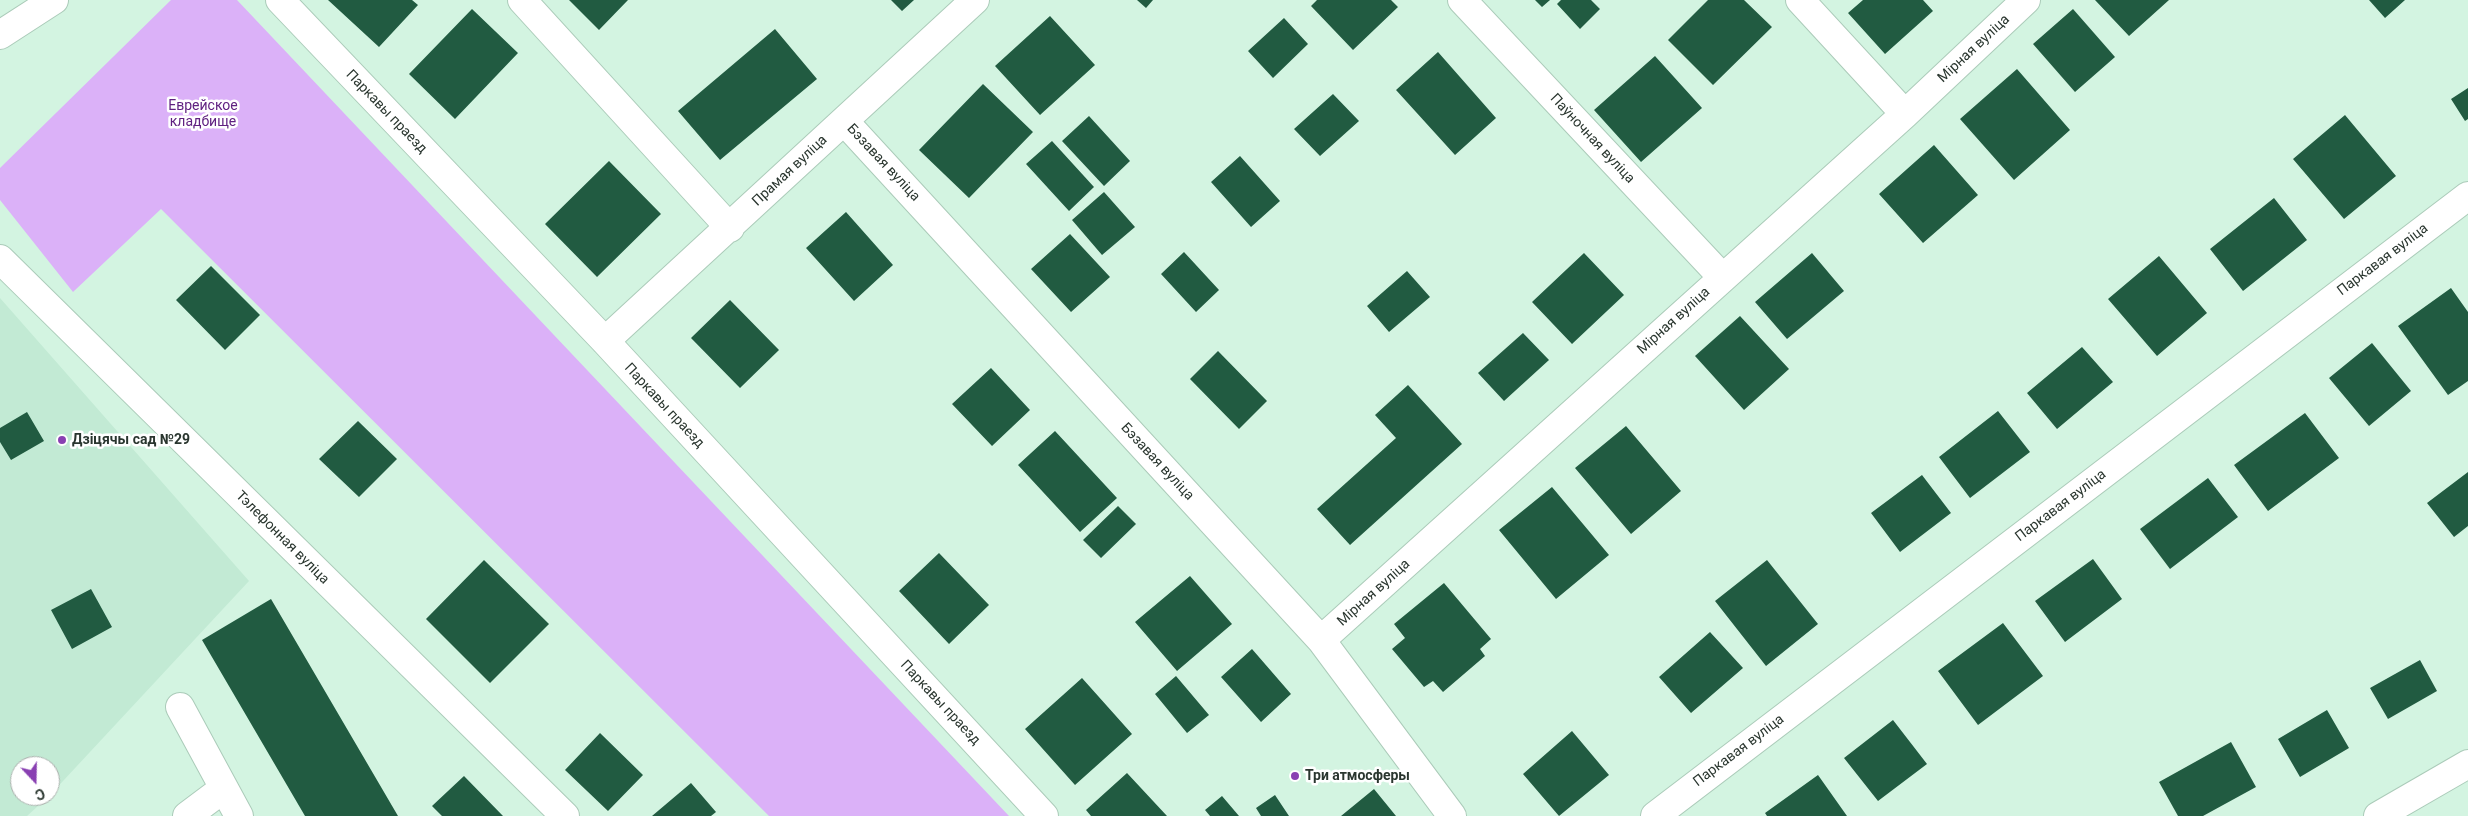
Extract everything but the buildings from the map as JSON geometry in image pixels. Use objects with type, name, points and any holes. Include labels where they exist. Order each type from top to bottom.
[{"type":"street","points":[[0,35],[54,0]]},
{"type":"street","name":"Паркавы праезд","points":[[280,0],[605,341],[1044,816]]},
{"type":"street","points":[[522,0],[730,228]]},
{"type":"street","name":"Прамая вуліца","points":[[605,341],[730,228],[975,0]]},
{"type":"street","name":"Паўночная вуліца","points":[[1462,0],[1722,277]]},
{"type":"street","points":[[1800,0],[1905,114]]},
{"type":"street","name":"Мірная вуліца","points":[[1321,640],[1905,114],[2026,0]]},
{"type":"street","name":"Бэзавая вуліца","points":[[844,121],[1321,640],[1452,816]]},
{"type":"street","name":"Паркавая вуліца","points":[[1655,816],[2468,196]]},
{"type":"street","name":"Тэлефонная вуліца","points":[[0,259],[565,816]]},
{"type":"street","points":[[180,708],[239,816]]},
{"type":"street","points":[[2378,816],[2468,764]]},
{"type":"street","points":[[186,816],[223,789]]},
{"type":"shaded area","name":"Дзіцячы сад №29","points":[[0,298],[249,581],[60,784],[60,756],[10,756],[10,806],[38,806],[27,816],[0,816]]},
{"type":"green space","name":"Еврейское кладбище","points":[[171,0],[237,0],[1009,816],[769,816],[161,209],[73,292],[0,200],[0,168]]},
{"type":"place","name":"Дзіцячы сад №29","points":[[62,440]]},
{"type":"place","name":"Три атмосферы","points":[[1295,776]]}]
